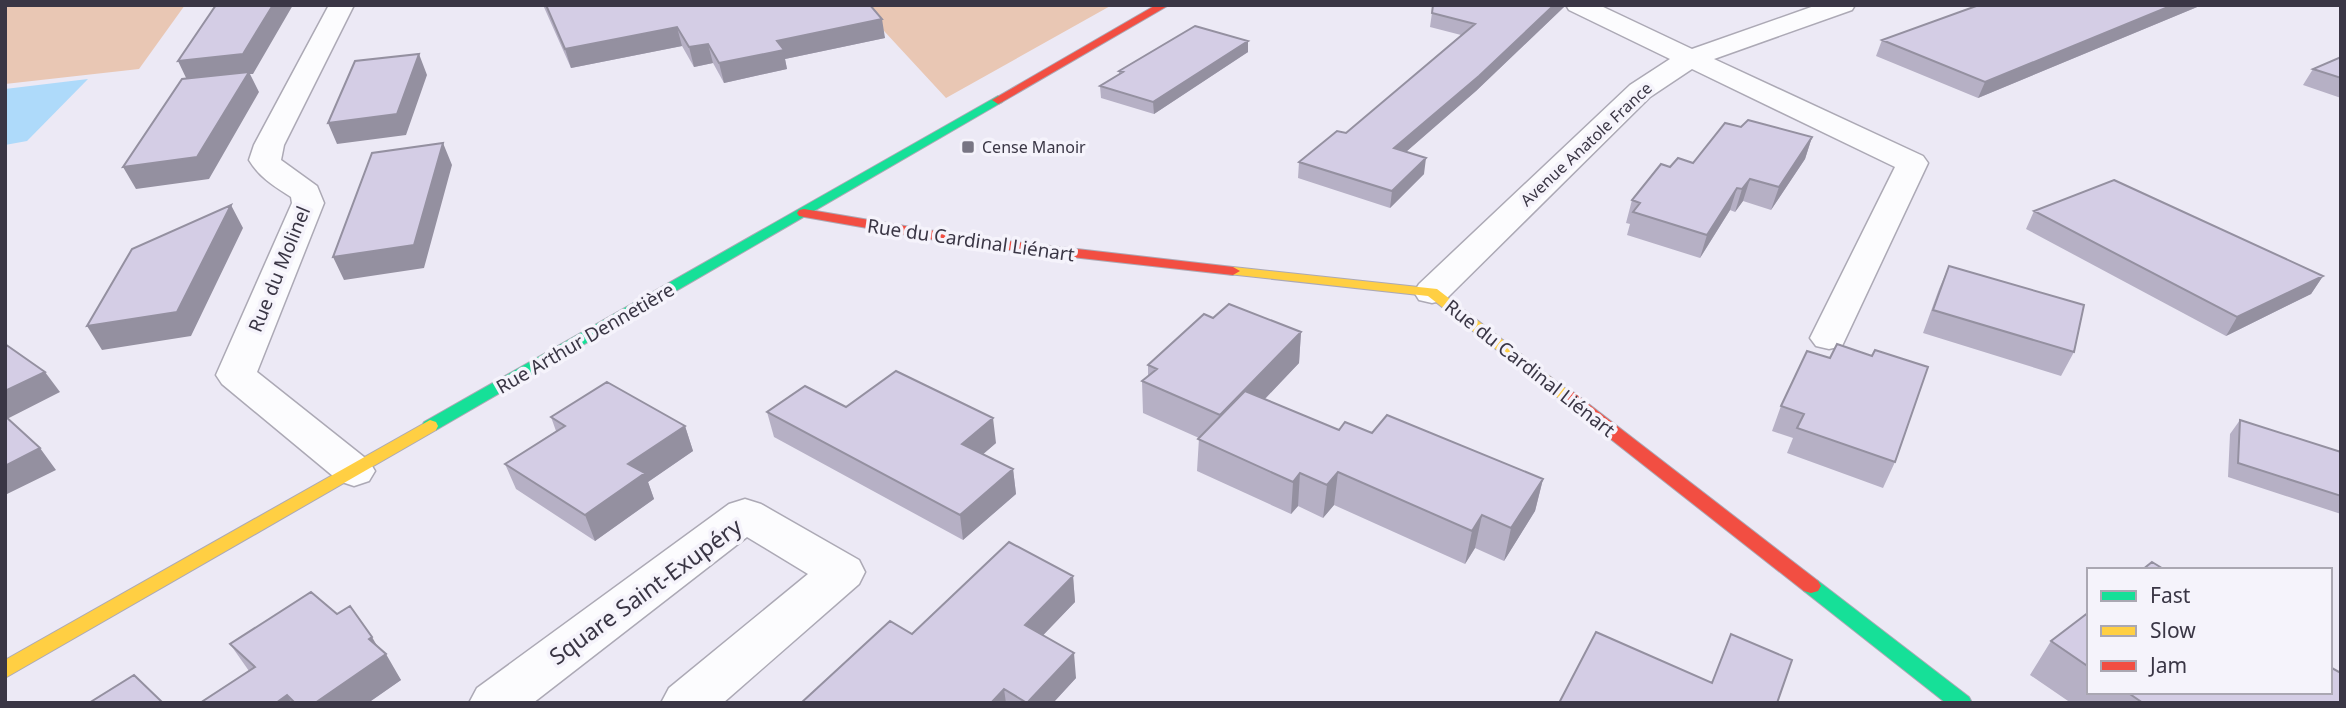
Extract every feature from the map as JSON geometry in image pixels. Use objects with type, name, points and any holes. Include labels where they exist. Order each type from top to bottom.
[{"type":"street","name":"Rue du Molinel","points":[[342,5],[269,145],[265,160],[271,170],[306,193],[308,203],[236,375],[354,471]]},
{"type":"street","name":"Rue Arthur Dennetière","points":[[5,670],[1164,5]]},
{"type":"street","points":[[1578,5],[1912,163],[1829,338]]},
{"type":"street","name":"Avenue Anatole France","points":[[1433,292],[1640,91],[1660,75],[1694,58],[1843,5]]},
{"type":"street","name":"Rue du Cardinal Liénart","points":[[804,213],[883,230],[969,243],[1433,292],[1962,703]]},
{"type":"street","name":"Square Saint-Exupéry","points":[[495,703],[745,515],[842,572],[687,703]]},
{"type":"shaded area","points":[[5,5],[185,5],[139,69],[5,84]]},
{"type":"shaded area","points":[[860,5],[1112,5],[946,98]]},
{"type":"water","points":[[88,79],[27,141],[5,145],[5,89]]},
{"type":"building","points":[[216,5],[273,5],[243,54],[178,61]]},
{"type":"building","points":[[546,5],[870,5],[882,19],[777,41],[784,50],[719,63],[708,44],[689,47],[677,27],[565,49]]},
{"type":"building","points":[[1433,5],[1554,5],[1479,76],[1394,148],[1426,158],[1392,191],[1299,162],[1337,131],[1346,133],[1475,24],[1432,13]]},
{"type":"building","points":[[1979,5],[2173,5],[1985,82],[1882,40]]},
{"type":"building","points":[[1195,26],[1248,41],[1153,102],[1100,86],[1123,72],[1119,71]]},
{"type":"building","points":[[419,54],[397,114],[328,123],[355,61]]},
{"type":"building","points":[[2341,57],[2341,78],[2313,69]]},
{"type":"building","points":[[249,72],[197,157],[123,167],[182,79]]},
{"type":"building","points":[[1748,120],[1812,137],[1779,187],[1750,179],[1742,189],[1737,188],[1707,235],[1633,212],[1640,203],[1632,200],[1661,164],[1670,167],[1678,158],[1693,163],[1725,123],[1741,127]]},
{"type":"building","points":[[443,143],[414,245],[333,257],[372,153]]},
{"type":"building","points":[[2114,180],[2323,276],[2237,317],[2034,211]]},
{"type":"building","points":[[231,205],[177,312],[87,326],[132,249]]},
{"type":"building","points":[[1949,266],[2084,305],[2074,352],[1933,310]]},
{"type":"building","points":[[1229,304],[1301,332],[1220,415],[1142,381],[1157,369],[1148,365],[1204,314],[1213,318]]},
{"type":"building","points":[[5,344],[45,372],[5,391]]},
{"type":"building","points":[[1837,344],[1872,356],[1875,350],[1928,367],[1895,462],[1797,428],[1804,414],[1781,406],[1807,351],[1830,358]]},
{"type":"building","points":[[896,371],[993,418],[962,444],[1013,469],[960,515],[767,412],[805,386],[846,407]]},
{"type":"building","points":[[607,382],[685,426],[628,464],[645,473],[585,515],[505,464],[565,426],[551,417]]},
{"type":"building","points":[[1245,391],[1339,430],[1345,422],[1372,433],[1387,415],[1543,479],[1511,528],[1482,515],[1472,531],[1338,472],[1327,485],[1300,473],[1293,482],[1198,439]]},
{"type":"building","points":[[5,416],[40,448],[5,466]]},
{"type":"building","points":[[2240,420],[2341,452],[2341,496],[2238,463]]},
{"type":"building","points":[[1009,542],[1073,576],[1025,625],[1074,653],[1027,703],[1004,689],[991,703],[801,703],[890,621],[912,634]]},
{"type":"building","points":[[2152,562],[2162,568],[2144,568]]},
{"type":"building","points":[[311,592],[337,614],[350,606],[372,637],[369,639],[386,654],[315,703],[295,703],[287,695],[276,703],[200,703],[255,667],[230,644]]},
{"type":"building","points":[[2087,614],[2087,666],[2051,641]]},
{"type":"building","points":[[1596,632],[1712,683],[1731,634],[1792,660],[1777,703],[1559,703]]},
{"type":"building","points":[[2332,668],[2341,673],[2341,703],[2143,703],[2130,694],[2332,694]]},
{"type":"building","points":[[134,675],[163,703],[89,703]]},
{"type":"traffic: fast","points":[[430,426],[998,100]]},
{"type":"traffic: fast","points":[[1811,586],[1962,703]]},
{"type":"traffic: slow","points":[[1233,271],[1432,292],[1567,396]]},
{"type":"traffic: slow","points":[[5,670],[430,426]]},
{"type":"traffic: jam","points":[[998,100],[1164,5]]},
{"type":"traffic: jam","points":[[804,213],[964,241],[1233,271]]},
{"type":"traffic: jam","points":[[1567,396],[1811,586]]},
{"type":"place","name":"Cense Manoir","points":[[968,147]]}]
